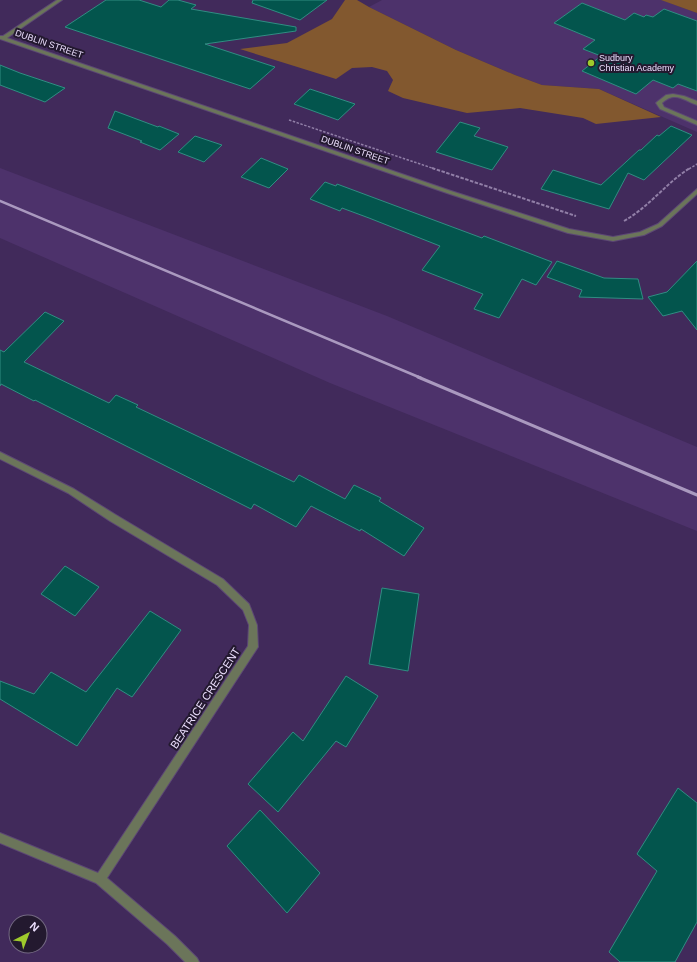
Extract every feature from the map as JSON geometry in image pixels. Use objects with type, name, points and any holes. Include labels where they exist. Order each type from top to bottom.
[{"type":"street","points":[[2,38],[60,0]]},
{"type":"street","name":"DUBLIN STREET","points":[[2,38],[449,192],[568,231],[613,239],[642,234],[660,225],[697,191]]},
{"type":"street","points":[[697,103],[672,95],[664,98],[659,103],[662,108],[697,123]]},
{"type":"street","name":"BEATRICE CRESCENT","points":[[0,455],[71,491],[220,582],[246,607],[253,625],[253,646],[100,879]]},
{"type":"street","points":[[0,838],[100,879],[171,940],[193,962]]},
{"type":"path","points":[[286,119],[579,217]]},
{"type":"path","points":[[619,223],[631,218],[670,182],[697,164]]},
{"type":"shaded area","points":[[345,0],[357,0],[456,50],[542,85],[599,89],[661,117],[596,124],[583,118],[520,108],[467,113],[403,98],[388,91],[393,80],[387,71],[372,67],[352,68],[336,79],[240,49],[287,43],[332,19]]},
{"type":"shaded area","name":"Sudbury Christian Academy","points":[[382,0],[662,0],[697,13],[697,132],[599,89],[542,85],[515,75],[456,50],[369,7]]},
{"type":"shaded area","points":[[661,0],[697,0],[697,13]]},
{"type":"shaded area","points":[[0,168],[387,316],[697,447],[697,531],[330,383],[0,238]]},
{"type":"building","points":[[106,0],[139,0],[161,7],[169,0],[178,0],[196,5],[191,9],[296,27],[296,31],[205,44],[275,67],[250,89],[65,27]]},
{"type":"building","points":[[253,0],[327,0],[300,20],[252,3]]},
{"type":"building","points":[[582,3],[625,20],[634,13],[644,17],[646,15],[653,17],[664,9],[697,21],[697,91],[678,84],[673,88],[653,80],[636,94],[582,71],[601,56],[583,49],[595,40],[554,23]]},
{"type":"building","points":[[0,65],[65,88],[45,102],[0,85]]},
{"type":"building","points":[[310,89],[355,104],[338,120],[294,104]]},
{"type":"building","points":[[115,111],[179,134],[160,150],[140,142],[142,141],[108,128]]},
{"type":"building","points":[[460,122],[480,128],[474,136],[508,147],[492,170],[436,152]]},
{"type":"building","points":[[671,126],[692,135],[644,180],[628,173],[609,209],[541,189],[553,170],[601,185],[639,150]]},
{"type":"building","points":[[195,136],[222,145],[204,162],[178,152]]},
{"type":"building","points":[[261,158],[288,169],[269,188],[241,177]]},
{"type":"building","points":[[325,182],[336,186],[337,184],[482,238],[484,236],[552,262],[536,285],[522,279],[499,318],[474,309],[483,294],[422,270],[440,246],[342,208],[340,211],[310,199]]},
{"type":"building","points":[[557,261],[604,278],[638,279],[643,299],[579,297],[582,290],[547,277]]},
{"type":"building","points":[[697,261],[697,330],[682,311],[663,316],[648,297],[667,292]]},
{"type":"building","points":[[45,312],[64,321],[24,362],[109,403],[116,395],[138,405],[136,407],[294,482],[299,475],[345,499],[354,485],[381,498],[379,501],[424,528],[404,556],[361,529],[360,531],[311,506],[296,527],[254,504],[251,509],[35,400],[34,401],[1,384],[0,386],[0,350],[4,352]]},
{"type":"building","points":[[65,566],[99,587],[75,616],[41,594]]},
{"type":"building","points":[[382,588],[419,594],[408,671],[369,664]]},
{"type":"building","points":[[150,611],[181,630],[132,697],[117,688],[77,746],[0,699],[0,681],[34,694],[51,672],[86,692]]},
{"type":"building","points":[[346,676],[378,696],[346,747],[336,741],[278,812],[248,784],[293,732],[303,741]]},
{"type":"building","points":[[678,788],[697,803],[697,922],[675,962],[620,962],[609,952],[657,871],[637,854]]},
{"type":"building","points":[[260,810],[320,873],[287,913],[227,846]]},
{"type":"railway","points":[[0,201],[421,378]]},
{"type":"railway","points":[[418,377],[697,495]]},
{"type":"place","name":"Sudbury Christian Academy","points":[[591,63]]}]
